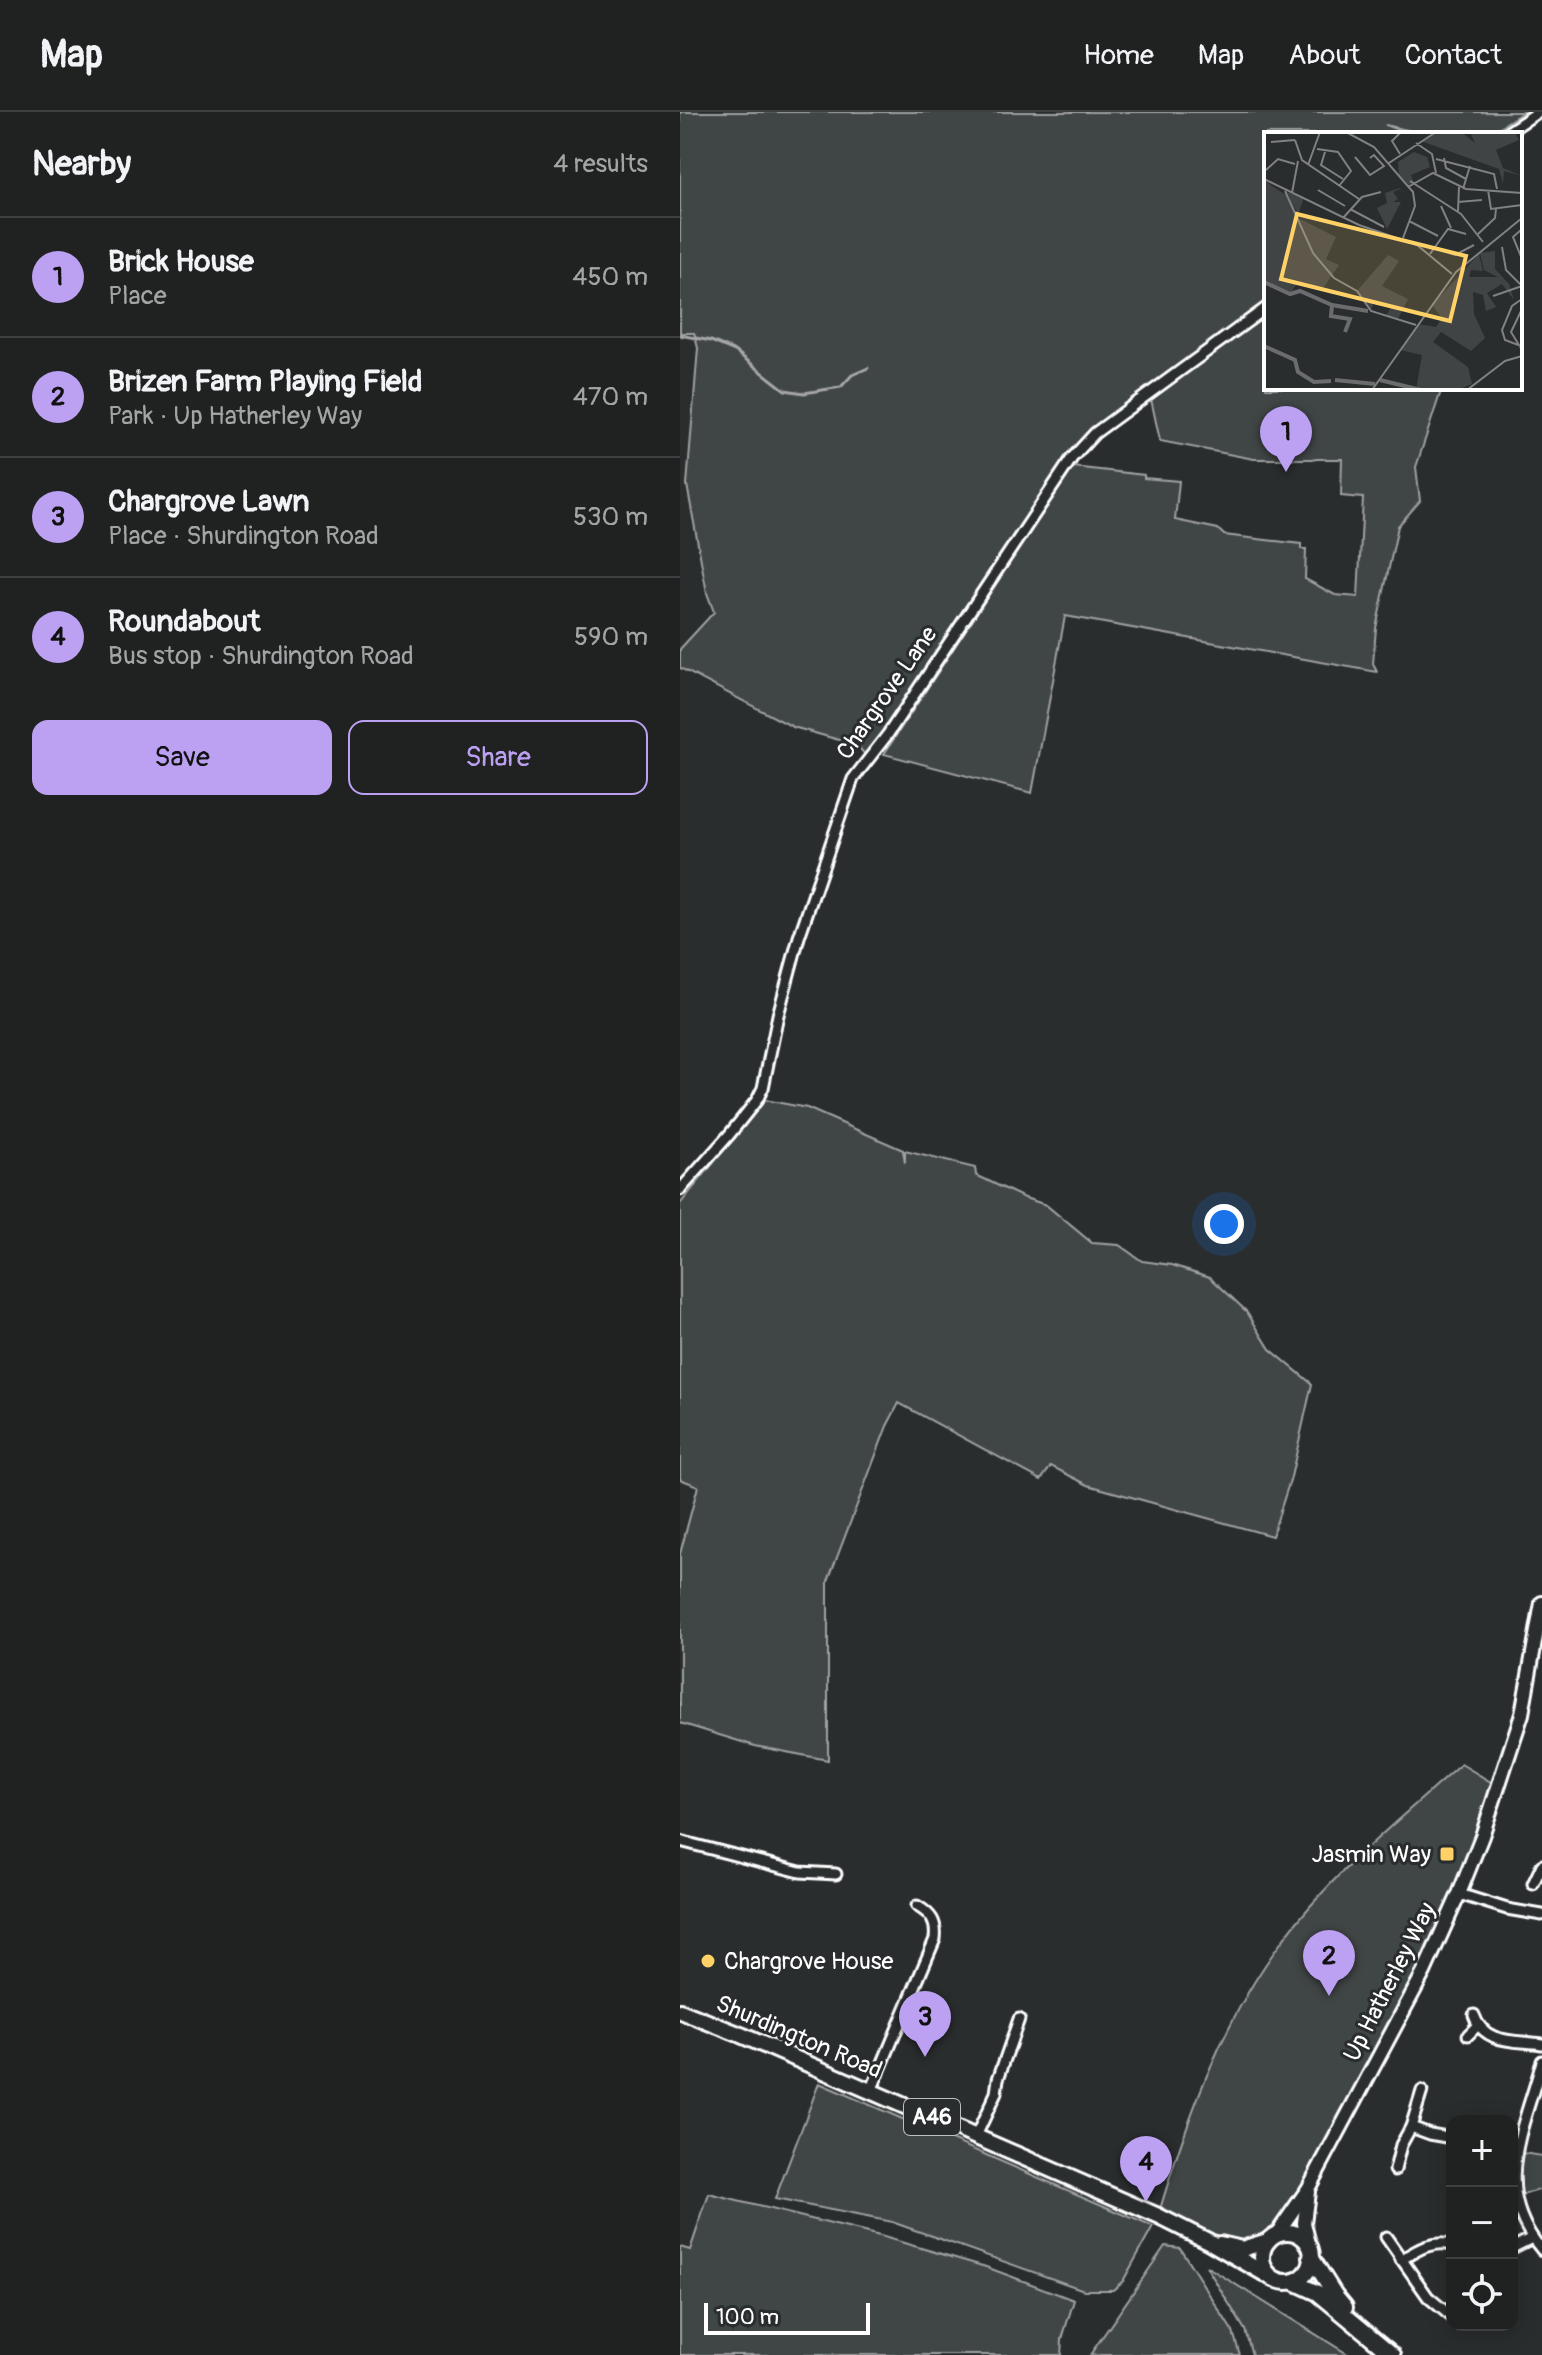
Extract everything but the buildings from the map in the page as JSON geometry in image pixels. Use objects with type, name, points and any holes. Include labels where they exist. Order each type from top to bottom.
[{"type":"main road","name":"Shurdington Road","points":[[680,2011],[1147,2210],[1274,2279]]},
{"type":"main road","points":[[1380,2346],[1335,2295],[1303,2239],[1293,2233],[1272,2238],[1262,2252],[1262,2263],[1267,2273],[1274,2279],[1294,2282],[1318,2293],[1380,2346],[1393,2355]]},
{"type":"main road","name":"Shurdington Road","points":[[1208,2241],[1242,2249],[1272,2238]]},
{"type":"main road","points":[[1294,2282],[1305,2274],[1311,2263],[1311,2252]]},
{"type":"street","points":[[1508,132],[1538,112]]},
{"type":"street","name":"Chargrove Lane","points":[[680,1190],[748,1112],[763,1088],[799,937],[853,779],[888,734],[1072,458],[1095,433],[1264,309]]},
{"type":"street","name":"Up Hatherley Way","points":[[1272,2238],[1308,2189],[1424,1972],[1459,1894],[1495,1799],[1522,1714],[1542,1603]]},
{"type":"street","points":[[680,1841],[800,1872],[836,1874]]},
{"type":"street","points":[[1533,1884],[1542,1865]]},
{"type":"street","points":[[1459,1894],[1507,1909],[1542,1915]]},
{"type":"street","points":[[871,2091],[935,1939],[933,1918],[917,1906]]},
{"type":"street","points":[[1474,2015],[1478,2025],[1496,2039],[1542,2044]]},
{"type":"street","points":[[976,2136],[996,2093],[1019,2019]]},
{"type":"street","points":[[1468,2035],[1478,2025]]},
{"type":"street","points":[[1518,2136],[1537,2099],[1542,2061]]},
{"type":"street","points":[[1395,2170],[1401,2145],[1411,2127],[1422,2091]]},
{"type":"street","points":[[1411,2127],[1446,2137]]},
{"type":"street","points":[[1515,2187],[1524,2224],[1542,2250]]},
{"type":"street","name":"Up Hatherley Way","points":[[1308,2189],[1304,2223],[1311,2252]]},
{"type":"street","points":[[1386,2237],[1428,2297],[1446,2308]]},
{"type":"street","points":[[1518,2245],[1532,2238]]},
{"type":"street","points":[[1401,2260],[1427,2246],[1446,2244]]},
{"type":"shaded area","points":[[680,112],[1523,112],[1492,132],[1416,132],[1385,125],[1404,132],[1264,132],[1264,304],[1092,428],[1063,461],[866,756],[857,745],[793,727],[680,668],[680,649],[714,612],[707,593],[687,485],[698,348],[694,333],[680,333]]},
{"type":"shaded area","points":[[1264,317],[1264,390],[1441,390],[1416,467],[1420,501],[1398,526],[1376,628],[1373,664],[1377,672],[1065,616],[1032,793],[884,754],[1073,467],[1179,481],[1175,520],[1218,529],[1224,535],[1301,544],[1301,549],[1306,549],[1305,579],[1335,595],[1358,597],[1363,498],[1341,496],[1342,459],[1254,459],[1160,441],[1151,399]]},
{"type":"shaded area","points":[[765,1100],[807,1108],[903,1150],[905,1163],[905,1151],[975,1168],[976,1175],[1046,1205],[1092,1243],[1119,1245],[1142,1261],[1172,1265],[1210,1277],[1247,1312],[1270,1349],[1312,1384],[1291,1477],[1272,1536],[1088,1485],[1051,1466],[1041,1480],[899,1403],[887,1426],[828,1581],[828,1760],[755,1746],[680,1723],[680,1554],[698,1486],[680,1479],[680,1204]]},
{"type":"shaded area","points":[[1461,1764],[1499,1787],[1424,1972],[1276,2235],[1242,2249],[1158,2216],[1207,2074],[1259,1975],[1300,1919],[1342,1872]]},
{"type":"shaded area","points":[[819,2083],[1153,2227],[1123,2281],[1113,2290],[1084,2290],[892,2222],[775,2199]]},
{"type":"shaded area","points":[[1518,2152],[1542,2156],[1542,2189],[1518,2196]]},
{"type":"shaded area","points":[[709,2194],[880,2236],[986,2267],[1074,2300],[1062,2339],[1061,2355],[680,2355],[680,2247],[690,2250]]},
{"type":"shaded area","points":[[1165,2246],[1180,2248],[1233,2332],[1240,2355],[1090,2355]]},
{"type":"shaded area","points":[[1206,2266],[1349,2355],[1252,2355],[1245,2330]]},
{"type":"waterway","points":[[680,335],[711,341],[735,351],[785,390],[804,393],[841,387],[852,375],[868,368]]},
{"type":"place","name":"Brick House","points":[[1286,472]]},
{"type":"place","name":"Jasmin Way","points":[[1447,1854]]},
{"type":"place","name":"Chargrove House","points":[[708,1961]]},
{"type":"place","name":"Brizen Farm Playing Field","points":[[1329,1996]]},
{"type":"place","name":"Chargrove Lawn","points":[[925,2057]]},
{"type":"place","name":"Roundabout","points":[[1146,2202]]}]
